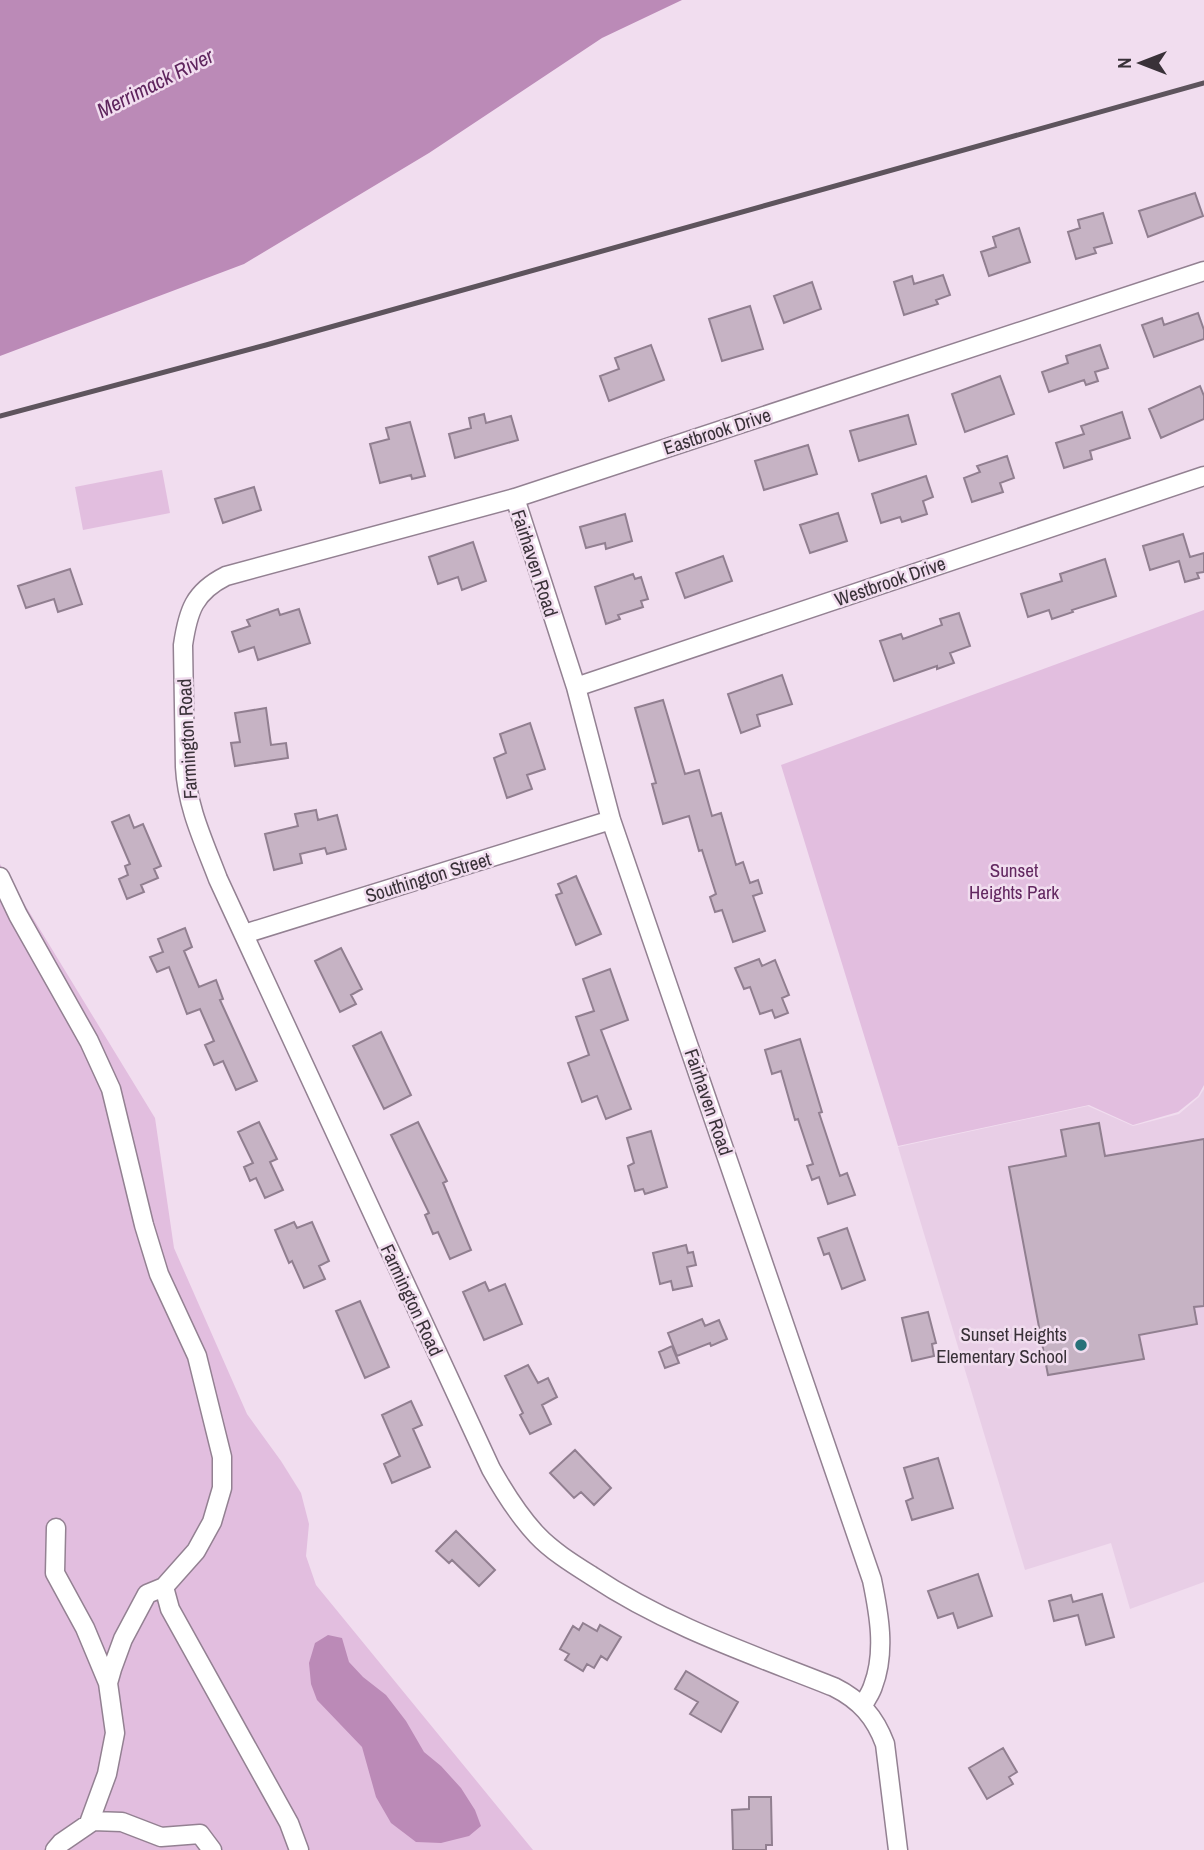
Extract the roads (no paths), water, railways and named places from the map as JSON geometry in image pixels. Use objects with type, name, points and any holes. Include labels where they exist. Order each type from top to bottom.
[{"type":"street","name":"Eastbrook Drive","points":[[226,576],[515,498],[1204,271]]},
{"type":"street","name":"Westbrook Drive","points":[[576,687],[1204,476]]},
{"type":"street","name":"Fairhaven Road","points":[[515,498],[576,687],[611,820],[872,1580],[880,1626],[880,1648],[873,1685],[863,1706]]},
{"type":"street","name":"Farmington Road","points":[[226,576],[211,584],[198,596],[186,628],[183,645],[186,777],[190,804],[219,879],[485,1457],[511,1504],[537,1535],[568,1561],[654,1614],[834,1687],[863,1706],[880,1729],[885,1744],[898,1850]]},
{"type":"street","name":"Southington Street","points":[[244,934],[611,820]]},
{"type":"street","points":[[0,877],[18,915],[89,1041],[111,1089],[144,1225],[159,1274],[197,1356],[222,1457],[222,1488],[212,1522],[196,1551],[164,1587],[147,1594],[123,1639],[108,1683]]},
{"type":"street","points":[[56,1528],[55,1573],[85,1628],[108,1683],[116,1733],[107,1774],[89,1823]]},
{"type":"street","points":[[164,1587],[170,1609],[289,1823],[299,1850]]},
{"type":"street","points":[[55,1850],[93,1821],[122,1822],[161,1838],[200,1834],[212,1850]]},
{"type":"water","name":"Merrimack River","points":[[0,0],[682,0],[602,38],[429,153],[244,264],[0,356]]},
{"type":"water","points":[[328,1635],[342,1638],[349,1662],[386,1695],[406,1721],[424,1752],[461,1788],[475,1810],[481,1826],[469,1836],[441,1843],[416,1842],[391,1823],[376,1797],[362,1747],[317,1700],[311,1684],[309,1663],[315,1643]]},
{"type":"railway","points":[[0,416],[266,345],[1204,83]]},
{"type":"place","name":"Sunset Heights Elementary School","points":[[1081,1345]]},
{"type":"park label","name":"Sunset Heights Park","points":[[1014,881]]}]
